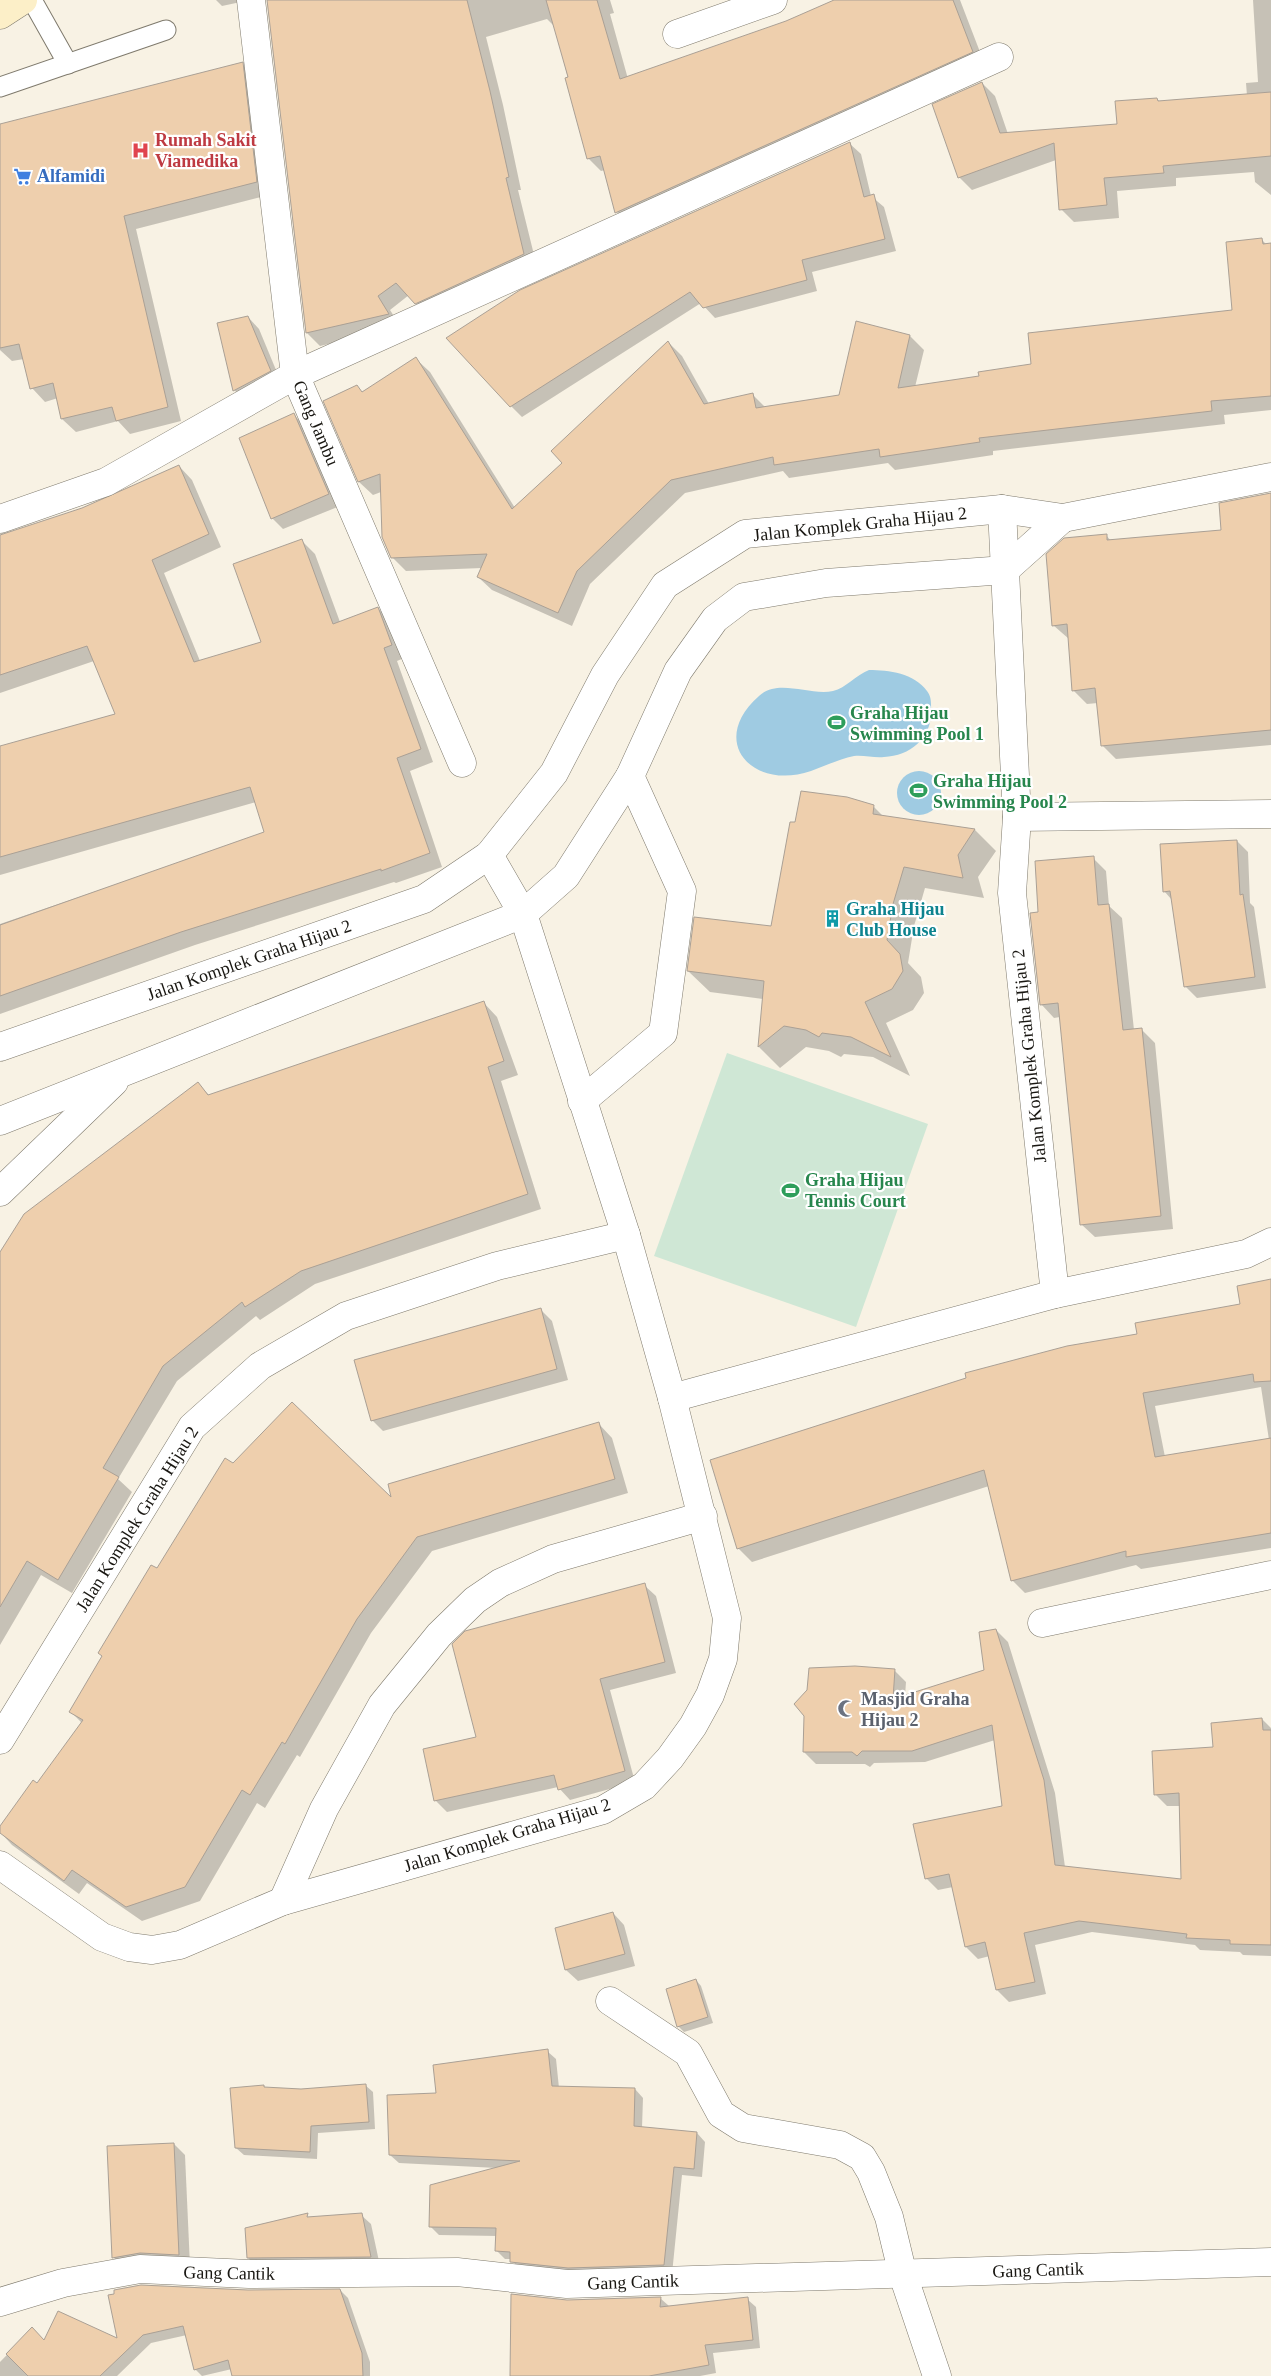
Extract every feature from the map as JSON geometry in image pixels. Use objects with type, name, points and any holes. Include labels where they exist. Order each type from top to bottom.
[{"type":"street","name":"Gang Jambu","points":[[252,0],[295,375],[462,763]]},
{"type":"street","points":[[677,34],[773,0]]},
{"type":"street","points":[[0,519],[106,482],[295,375],[999,56]]},
{"type":"street","name":"Jalan Komplek Graha Hijau 2","points":[[0,1046],[424,899],[489,855],[554,773],[604,675],[665,585],[745,534],[1002,509],[1063,518],[1271,477]]},
{"type":"street","name":"Jalan Komplek Graha Hijau 2","points":[[1002,509],[1017,818],[1012,893],[1055,1294]]},
{"type":"street","points":[[0,1121],[522,914],[566,876],[630,776],[678,671],[715,619],[744,597],[826,583],[1005,570],[1063,518]]},
{"type":"street","points":[[582,1101],[664,1033],[682,891],[630,776]]},
{"type":"street","points":[[1017,818],[1271,814]]},
{"type":"street","name":"Jalan Komplek Graha Hijau 2","points":[[0,1865],[102,1937],[128,1947],[152,1950],[180,1945],[283,1901],[603,1810],[644,1786],[670,1758],[693,1726],[710,1696],[722,1660],[727,1618],[672,1398],[626,1235],[522,914],[489,855]]},
{"type":"street","points":[[0,1192],[123,1073]]},
{"type":"street","name":"Jalan Komplek Graha Hijau 2","points":[[0,1740],[192,1427],[260,1366],[346,1316],[497,1266],[626,1235]]},
{"type":"street","points":[[672,1398],[1055,1294],[1246,1254],[1271,1242]]},
{"type":"street","points":[[283,1901],[324,1810],[382,1705],[439,1635],[475,1600],[500,1583],[553,1559],[703,1516]]},
{"type":"street","points":[[1042,1623],[1271,1575]]},
{"type":"street","points":[[610,2001],[688,2053],[720,2114],[743,2128],[840,2145],[862,2157],[871,2172],[889,2217],[903,2275],[936,2376]]},
{"type":"street","name":"Gang Cantik","points":[[0,2302],[62,2283],[140,2269],[249,2274],[457,2272],[567,2284],[1271,2262]]},
{"type":"lane","points":[[14,5],[68,64]]},
{"type":"lane","points":[[0,87],[166,30]]},
{"type":"green space","name":"Graha Hijau Tennis Court","points":[[727,1053],[928,1124],[856,1327],[654,1256]]},
{"type":"water","name":"Graha Hijau Swimming Pool 1","points":[[869,670],[893,672],[908,676],[922,685],[929,693],[931,704],[930,722],[923,738],[910,749],[893,756],[854,756],[811,771],[790,775],[771,774],[755,768],[744,758],[737,745],[737,730],[744,713],[759,696],[775,688],[833,691]]},
{"type":"water","name":"Graha Hijau Swimming Pool 2","points":[[923,771],[935,777],[940,784],[940,802],[935,809],[928,814],[915,815],[907,812],[900,805],[897,789],[900,781],[907,774]]},
{"type":"building","points":[[267,0],[467,0],[490,91],[509,177],[506,178],[524,254],[415,304],[396,283],[378,296],[389,314],[306,333]]},
{"type":"building","points":[[546,0],[597,0],[620,79],[786,21],[834,0],[953,0],[973,52],[615,213],[600,156],[587,159],[565,78],[568,77]]},
{"type":"building","points":[[243,62],[257,182],[124,216],[168,407],[116,421],[112,407],[61,419],[53,383],[30,389],[19,344],[0,348],[0,124]]},
{"type":"building","points":[[982,82],[1000,133],[1117,124],[1115,101],[1157,98],[1158,101],[1271,92],[1271,156],[1163,166],[1164,173],[1104,178],[1107,205],[1059,210],[1054,143],[958,178],[932,104]]},
{"type":"building","points":[[850,142],[864,197],[874,194],[885,239],[802,260],[807,280],[703,308],[690,292],[510,407],[446,338],[520,290]]},
{"type":"building","points":[[1262,238],[1263,244],[1271,243],[1271,396],[1211,401],[1212,411],[979,438],[980,442],[880,457],[879,449],[774,465],[773,457],[671,480],[577,571],[558,613],[477,577],[487,554],[391,558],[382,537],[380,474],[358,482],[323,401],[357,385],[362,392],[416,357],[512,509],[562,463],[551,451],[668,341],[704,404],[753,393],[756,408],[839,395],[856,321],[910,335],[898,388],[979,376],[978,372],[1031,364],[1028,333],[1232,310],[1226,242]]},
{"type":"building","points":[[248,316],[271,371],[233,391],[217,323]]},
{"type":"building","points":[[294,413],[329,494],[271,519],[239,438]]},
{"type":"building","points":[[179,465],[209,534],[152,560],[194,662],[261,642],[233,564],[302,539],[333,624],[378,607],[392,645],[384,648],[421,749],[397,758],[430,853],[381,871],[381,869],[181,932],[0,996],[0,925],[264,832],[250,787],[0,857],[0,746],[115,714],[87,646],[0,675],[0,535],[82,508]]},
{"type":"building","points":[[1271,493],[1271,730],[1101,746],[1095,688],[1072,691],[1067,624],[1052,626],[1046,554],[1064,538],[1107,534],[1107,540],[1221,530],[1219,503]]},
{"type":"building","name":"Graha Hijau Club House","points":[[801,791],[847,797],[874,805],[873,814],[975,829],[958,855],[963,878],[904,867],[893,904],[887,940],[900,954],[903,971],[892,989],[865,1002],[891,1057],[851,1037],[822,1033],[819,1037],[806,1030],[784,1026],[758,1047],[764,981],[687,971],[694,917],[771,926],[790,822],[795,822]]},
{"type":"building","points":[[1237,840],[1240,895],[1243,894],[1255,977],[1184,987],[1170,891],[1163,892],[1160,844]]},
{"type":"building","points":[[1094,856],[1098,905],[1109,904],[1123,1030],[1142,1028],[1161,1216],[1080,1225],[1058,1003],[1040,1005],[1030,913],[1038,912],[1035,861]]},
{"type":"building","points":[[484,1001],[504,1061],[488,1067],[528,1194],[301,1271],[245,1307],[242,1302],[163,1366],[103,1468],[119,1477],[58,1580],[27,1561],[0,1607],[0,1252],[24,1214],[198,1082],[208,1095]]},
{"type":"building","points":[[1271,1279],[1271,1381],[1254,1382],[1253,1374],[1143,1393],[1155,1457],[1271,1438],[1271,1533],[1126,1557],[1126,1551],[1011,1581],[984,1470],[737,1549],[710,1460],[966,1378],[965,1373],[1067,1346],[1137,1334],[1135,1323],[1240,1304],[1237,1286]]},
{"type":"building","points":[[541,1308],[557,1369],[371,1421],[354,1360]]},
{"type":"building","points":[[292,1402],[391,1497],[388,1484],[599,1422],[615,1479],[417,1537],[357,1619],[285,1744],[282,1742],[250,1795],[242,1790],[185,1887],[126,1907],[72,1870],[64,1881],[0,1833],[0,1826],[33,1780],[37,1783],[83,1720],[69,1712],[102,1656],[98,1653],[151,1565],[157,1568],[225,1458],[233,1463]]},
{"type":"building","points":[[645,1583],[665,1662],[600,1679],[625,1771],[558,1790],[554,1775],[434,1801],[423,1749],[476,1737],[452,1644],[465,1631]]},
{"type":"building","points":[[996,1629],[1044,1780],[1055,1865],[1181,1879],[1179,1793],[1154,1795],[1152,1751],[1213,1747],[1211,1723],[1262,1718],[1263,1730],[1271,1730],[1271,1945],[1230,1944],[1230,1940],[1186,1938],[1187,1934],[1079,1921],[1024,1933],[1035,1982],[996,1990],[985,1942],[965,1947],[949,1874],[925,1879],[913,1824],[1002,1806],[992,1725],[912,1751],[862,1751],[857,1756],[852,1752],[803,1752],[804,1716],[794,1704],[807,1690],[809,1668],[855,1666],[895,1669],[893,1699],[984,1670],[979,1632]]},
{"type":"building","points":[[613,1912],[625,1954],[565,1970],[555,1928]]},
{"type":"building","points":[[696,1979],[708,2017],[677,2027],[666,1989]]},
{"type":"building","points":[[548,2049],[552,2086],[635,2088],[634,2126],[697,2132],[694,2169],[674,2167],[664,2265],[568,2268],[510,2262],[510,2252],[495,2251],[496,2228],[429,2227],[430,2185],[520,2161],[389,2155],[387,2095],[436,2093],[433,2065]]},
{"type":"building","points":[[366,2084],[369,2122],[311,2126],[310,2152],[235,2148],[230,2088],[264,2085],[264,2087],[301,2089]]},
{"type":"building","points":[[174,2143],[179,2255],[140,2253],[112,2258],[107,2146]]},
{"type":"building","points":[[308,2213],[307,2217],[362,2213],[371,2257],[247,2258],[245,2228]]},
{"type":"building","points":[[141,2285],[248,2290],[340,2289],[362,2353],[363,2376],[232,2376],[228,2360],[194,2370],[183,2326],[143,2335],[100,2376],[28,2376],[6,2354],[32,2327],[44,2340],[58,2311],[117,2338],[108,2295],[114,2294],[114,2290]]},
{"type":"building","points":[[511,2294],[567,2300],[661,2297],[660,2307],[748,2297],[753,2340],[705,2345],[709,2365],[649,2376],[510,2376]]},
{"type":"place","name":"Rumah Sakit Viamedika","points":[[141,150]]},
{"type":"place","name":"Alfamidi","points":[[23,176]]},
{"type":"place","name":"Graha Hijau Swimming Pool 1","points":[[836,723]]},
{"type":"place","name":"Graha Hijau Swimming Pool 2","points":[[919,791]]},
{"type":"place","name":"Graha Hijau Club House","points":[[832,919]]},
{"type":"place","name":"Graha Hijau Tennis Court","points":[[791,1190]]},
{"type":"place","name":"Masjid Graha Hijau 2","points":[[847,1709]]}]
